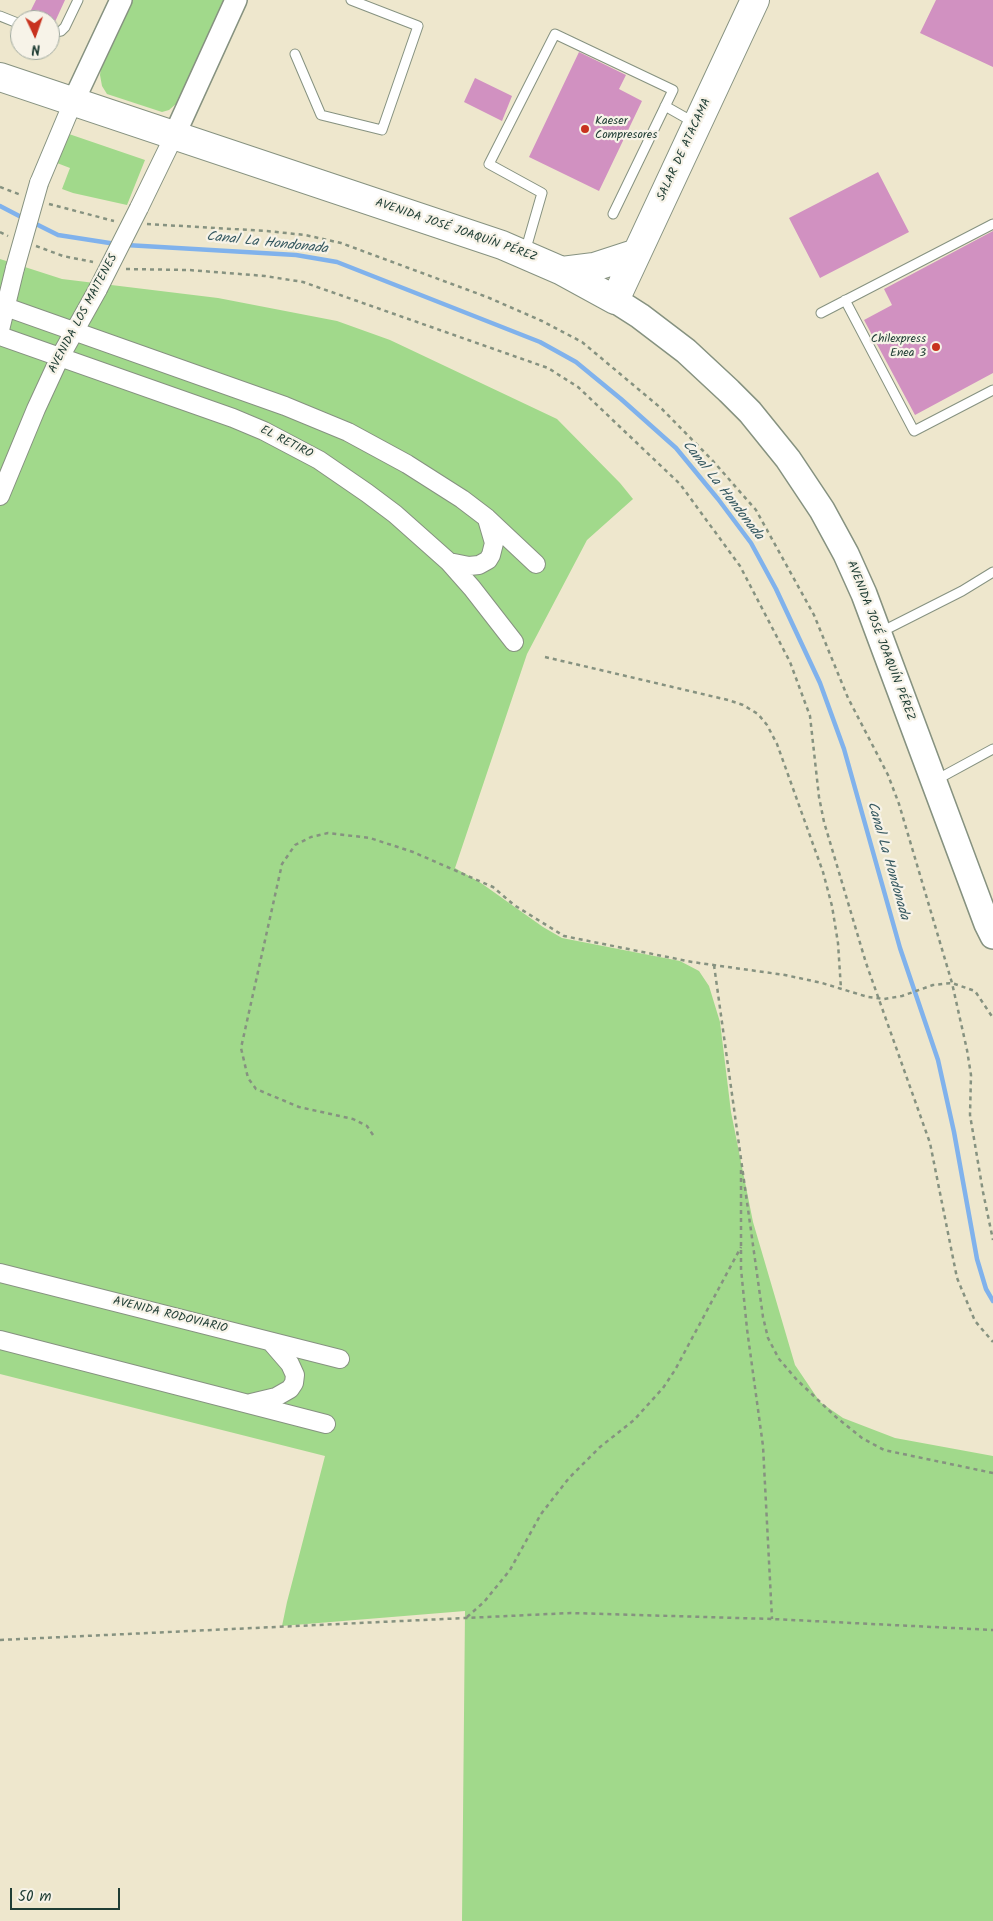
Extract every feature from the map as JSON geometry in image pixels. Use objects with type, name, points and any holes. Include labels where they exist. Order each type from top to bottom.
[{"type":"main road","name":"SALAR DE ATACAMA","points":[[615,300],[755,0]]},
{"type":"main road","name":"AVENIDA JOSÉ JOAQUÍN PÉREZ","points":[[0,77],[525,254],[562,271],[615,300],[664,333],[701,364],[750,412],[774,441],[806,484],[835,532],[856,574],[993,936]]},
{"type":"main road","points":[[562,271],[594,267],[637,253]]},
{"type":"street","points":[[0,330],[2,305],[39,183],[73,102],[121,0]]},
{"type":"street","points":[[174,136],[236,0]]},
{"type":"street","name":"AVENIDA LOS MAITENES","points":[[0,496],[60,357],[141,216],[174,136]]},
{"type":"street","points":[[2,305],[285,406],[348,432],[435,480],[487,518],[536,564]]},
{"type":"street","name":"EL RETIRO","points":[[0,336],[225,415],[319,460],[368,493],[449,562],[514,642]]},
{"type":"street","points":[[449,562],[469,566],[479,565],[488,560],[494,543],[487,518]]},
{"type":"street","name":"AVENIDA RODOVIARIO","points":[[0,1273],[340,1359]]},
{"type":"street","points":[[0,1340],[326,1424]]},
{"type":"street","points":[[250,1404],[276,1397],[290,1389],[294,1383],[294,1374],[290,1364],[271,1341]]},
{"type":"lane","points":[[60,31],[65,27],[78,0]]},
{"type":"lane","points":[[295,54],[320,115],[382,130],[418,26],[351,0]]},
{"type":"lane","points":[[525,254],[542,193],[489,164],[555,34],[672,90],[614,214]]},
{"type":"lane","points":[[665,106],[697,125]]},
{"type":"lane","points":[[821,313],[993,224]]},
{"type":"lane","points":[[845,300],[914,431],[993,390]]},
{"type":"lane","points":[[879,634],[962,591],[993,572]]},
{"type":"lane","points":[[934,782],[993,749]]},
{"type":"path","points":[[0,187],[22,195]]},
{"type":"path","points":[[46,203],[117,221]]},
{"type":"path","points":[[141,216],[305,235],[341,243],[486,297],[542,321],[582,342],[662,409],[713,461],[756,510],[814,615],[848,698],[888,775],[909,839],[952,983],[967,1050],[971,1075],[970,1115],[993,1240]]},
{"type":"path","points":[[0,232],[13,238]]},
{"type":"path","points":[[30,244],[63,256],[99,263]]},
{"type":"path","points":[[117,267],[126,269],[189,270],[303,282],[548,368],[578,386],[680,484],[740,566],[790,662],[810,716],[819,797],[824,822],[866,963],[930,1144],[957,1278],[975,1321],[993,1342]]},
{"type":"path","points":[[545,657],[728,700],[743,705],[758,714],[767,725],[777,744],[823,872],[832,906],[838,943],[841,989]]},
{"type":"path","points":[[373,1135],[367,1126],[353,1119],[299,1107],[256,1089],[248,1078],[241,1048],[282,864],[295,845],[328,833],[370,838],[413,852],[493,888],[564,936],[714,965],[785,975],[822,983],[868,998],[884,999],[902,996],[933,985],[952,983],[975,991],[993,1018]]},
{"type":"path","points":[[714,965],[762,1317],[768,1338],[778,1359],[836,1417],[862,1438],[884,1450],[993,1473]]},
{"type":"path","points":[[741,1163],[741,1247],[747,1329],[763,1446],[772,1619]]},
{"type":"path","points":[[466,1618],[484,1602],[510,1570],[542,1514],[568,1478],[600,1447],[634,1420],[663,1388],[675,1370],[741,1247]]},
{"type":"path","points":[[0,1640],[571,1613],[772,1619],[993,1630]]},
{"type":"green space","points":[[130,0],[226,0],[183,92],[177,103],[169,110],[162,112],[107,94],[102,86],[100,75],[102,59]]},
{"type":"green space","points":[[69,134],[145,160],[127,205],[62,189],[70,168],[57,163]]},
{"type":"green space","points":[[0,259],[62,279],[218,298],[337,321],[390,340],[557,419],[620,483],[633,499],[587,540],[527,654],[455,868],[481,883],[543,927],[562,938],[680,961],[699,971],[709,986],[720,1022],[731,1112],[753,1222],[795,1365],[820,1402],[843,1418],[895,1438],[993,1456],[993,1921],[462,1921],[465,1611],[282,1626],[325,1456],[0,1374]]},
{"type":"building","points":[[36,0],[65,0],[60,11],[31,10]]},
{"type":"building","points":[[936,0],[993,0],[993,67],[920,33]]},
{"type":"building","name":"Kaeser Compresores","points":[[579,52],[626,75],[619,89],[642,101],[599,191],[529,157]]},
{"type":"building","points":[[475,78],[512,96],[502,121],[464,102]]},
{"type":"building","points":[[878,172],[909,232],[820,278],[789,218]]},
{"type":"building","name":"Chilexpress Enea 3","points":[[993,231],[993,373],[915,415],[864,320],[892,305],[884,289]]},
{"type":"waterway","name":"Canal La Hondonada","points":[[0,206],[25,219]]},
{"type":"waterway","name":"Canal La Hondonada","points":[[32,222],[58,235],[116,244]]},
{"type":"waterway","name":"Canal La Hondonada","points":[[126,245],[296,255],[337,262],[540,342],[576,362],[621,399],[676,448],[718,499],[751,543],[776,589],[820,683],[844,749],[900,948],[938,1060],[954,1132],[977,1259],[986,1289],[993,1301]]},
{"type":"place","name":"Kaeser Compresores","points":[[585,129]]},
{"type":"place","name":"Chilexpress Enea 3","points":[[936,347]]}]
